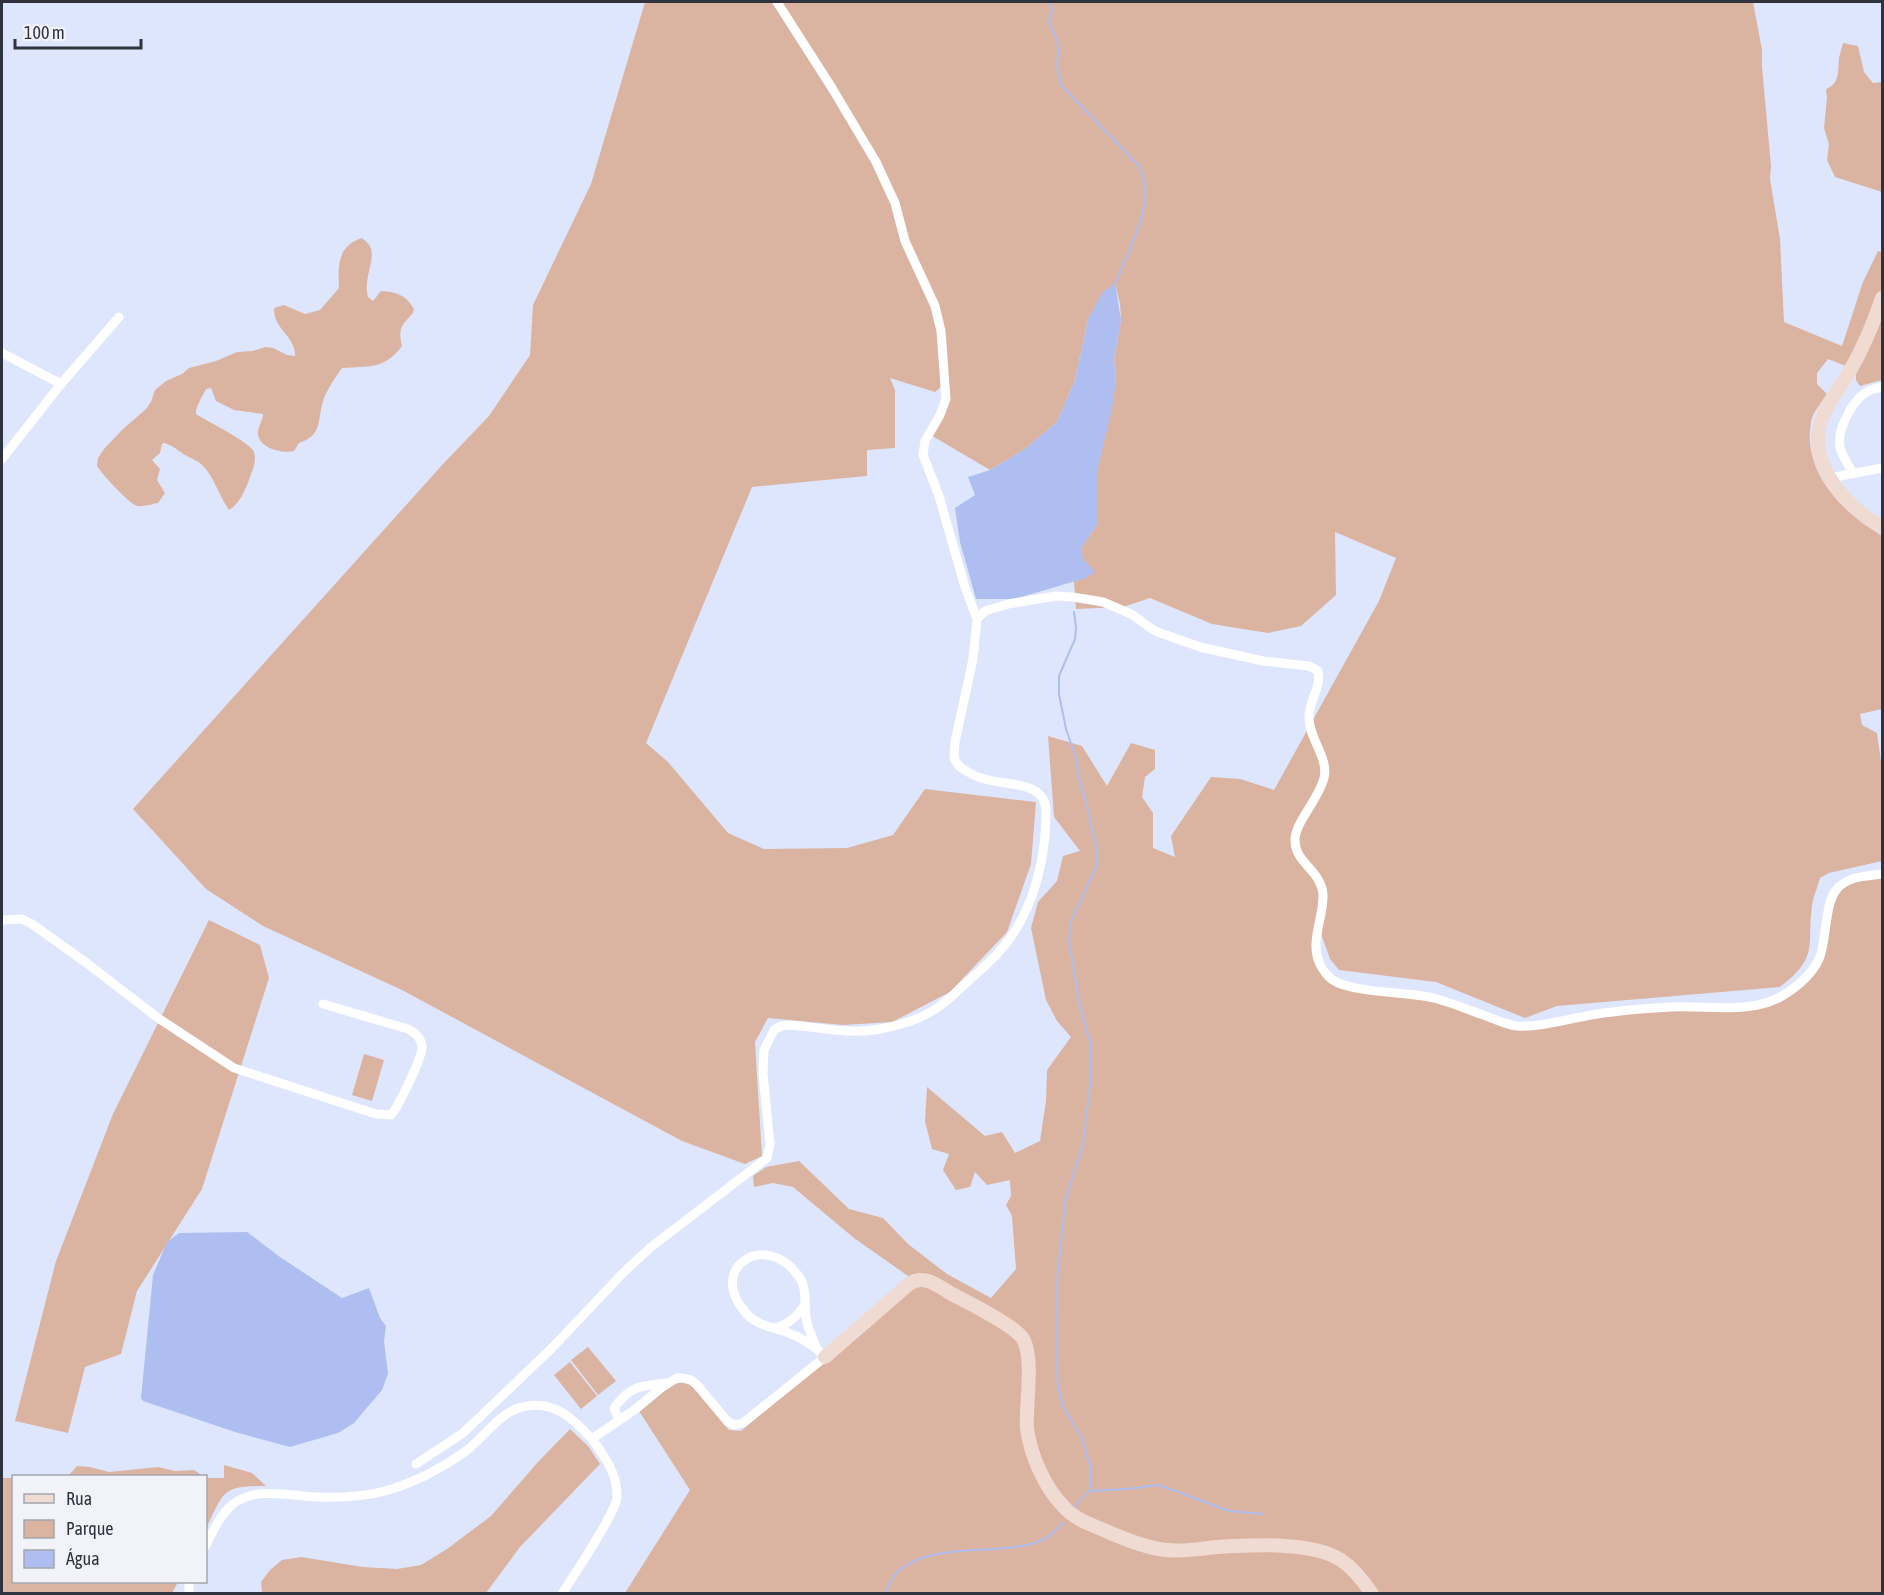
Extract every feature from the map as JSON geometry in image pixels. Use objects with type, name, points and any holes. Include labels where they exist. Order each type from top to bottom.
[{"type":"street","points":[[416,1464],[463,1433],[551,1349],[651,1247],[767,1158],[770,1137],[763,1065],[764,1050],[774,1030],[789,1025],[859,1032],[898,1025],[922,1016],[948,1000],[998,954],[1016,929],[1034,889],[1044,841],[1046,805],[1043,798],[1033,789],[985,780],[962,769],[956,761],[955,742],[973,659],[977,619],[939,496],[923,456],[925,441],[946,399],[941,331],[935,306],[905,241],[895,203],[876,162],[777,2]]},
{"type":"street","points":[[1882,298],[1868,338],[1823,414],[1820,425],[1822,459],[1830,478],[1858,511],[1882,527]]},
{"type":"street","points":[[2,459],[61,384],[119,317]]},
{"type":"street","points":[[2,353],[61,384]]},
{"type":"street","points":[[1853,472],[1840,446],[1843,426],[1860,397],[1874,388],[1882,387]]},
{"type":"street","points":[[1830,478],[1882,468]]},
{"type":"street","points":[[977,619],[985,611],[1008,604],[1056,596],[1074,597],[1103,602],[1131,614],[1155,632],[1200,647],[1263,661],[1309,666],[1318,671],[1319,683],[1308,717],[1311,734],[1324,762],[1325,775],[1313,804],[1299,824],[1295,844],[1301,859],[1314,872],[1322,886],[1323,897],[1316,949],[1318,961],[1328,976],[1350,987],[1407,993],[1436,999],[1506,1024],[1528,1027],[1603,1013],[1672,1006],[1740,1007],[1763,1004],[1782,996],[1810,974],[1820,958],[1832,897],[1838,886],[1851,879],[1882,874]]},
{"type":"street","points":[[2,920],[22,919],[32,924],[158,1018],[234,1068],[376,1114],[391,1115],[421,1054],[421,1042],[416,1033],[323,1004]]},
{"type":"street","points":[[768,1255],[790,1266],[801,1281],[806,1296],[807,1324],[821,1353],[788,1333],[754,1320],[745,1313],[733,1292],[732,1277],[747,1257],[768,1255]]},
{"type":"street","points":[[592,1439],[670,1383],[682,1378],[691,1380],[726,1420],[732,1424],[746,1422],[821,1353],[909,1284],[916,1280],[925,1280],[1011,1328],[1023,1339],[1029,1364],[1027,1428],[1031,1444],[1039,1469],[1052,1491],[1063,1506],[1077,1518],[1118,1536],[1166,1550],[1264,1545],[1291,1546],[1331,1554],[1341,1560],[1372,1593]]},
{"type":"street","points":[[772,1328],[786,1324],[806,1302]]},
{"type":"street","points":[[619,1419],[614,1408],[624,1395],[638,1387],[670,1383]]},
{"type":"street","points":[[207,1543],[224,1514],[243,1499],[263,1493],[319,1497],[364,1496],[385,1491],[412,1481],[452,1460],[516,1408],[542,1404],[550,1406],[576,1423],[592,1439],[612,1470],[616,1482],[616,1504],[562,1593]]},
{"type":"green space","points":[[645,2],[1753,2],[1762,50],[1771,166],[1770,179],[1780,239],[1784,322],[1842,346],[1863,282],[1878,251],[1882,252],[1882,380],[1860,386],[1856,380],[1856,370],[1828,359],[1817,373],[1817,384],[1827,394],[1812,419],[1810,441],[1819,474],[1828,489],[1853,515],[1882,536],[1882,709],[1860,714],[1862,725],[1877,733],[1882,769],[1882,861],[1829,873],[1820,878],[1813,900],[1807,957],[1793,976],[1780,987],[1557,1006],[1525,1018],[1436,982],[1339,970],[1330,959],[1319,928],[1316,949],[1335,981],[1407,993],[1514,1026],[1603,1013],[1763,1004],[1810,974],[1838,886],[1882,874],[1882,1593],[625,1593],[690,1490],[639,1411],[673,1384],[686,1382],[695,1388],[729,1430],[741,1431],[918,1283],[854,1238],[793,1187],[773,1183],[754,1187],[753,1176],[766,1167],[799,1161],[849,1209],[883,1218],[908,1244],[947,1274],[991,1298],[1016,1269],[1012,1216],[1006,1205],[1011,1196],[1010,1180],[987,1185],[975,1172],[970,1187],[956,1190],[943,1170],[949,1154],[932,1149],[925,1121],[927,1087],[985,1136],[1002,1132],[1015,1153],[1040,1141],[1046,1101],[1047,1070],[1071,1037],[1057,1021],[1046,1000],[1031,928],[1038,902],[1057,881],[1063,856],[1080,851],[1054,817],[1048,736],[1082,746],[1107,786],[1131,743],[1155,750],[1155,769],[1145,777],[1142,797],[1153,813],[1153,848],[1175,857],[1171,836],[1211,777],[1240,779],[1274,790],[1379,601],[1396,558],[1335,532],[1336,595],[1301,626],[1268,633],[1212,624],[1150,598],[1123,607],[1076,609],[1074,581],[1086,578],[1081,548],[1097,525],[1097,471],[1116,379],[1114,359],[1121,320],[1115,284],[1088,319],[1075,380],[1057,422],[1025,449],[990,470],[929,434],[940,415],[945,383],[935,392],[890,378],[895,390],[895,448],[867,450],[867,476],[752,487],[646,743],[668,762],[728,833],[764,849],[847,848],[893,835],[925,789],[1036,802],[1031,864],[1007,932],[950,992],[892,1022],[843,1025],[768,1018],[755,1042],[762,1156],[745,1164],[682,1141],[402,990],[263,926],[206,889],[133,809],[443,464],[489,416],[530,355],[533,305],[591,184]]},
{"type":"green space","points":[[1843,43],[1858,46],[1864,72],[1873,83],[1882,82],[1882,192],[1835,177],[1827,160],[1829,144],[1824,128],[1826,89],[1831,87],[1836,80]]},
{"type":"green space","points":[[362,238],[370,246],[372,254],[367,284],[368,297],[373,301],[381,291],[396,293],[408,300],[414,309],[401,328],[402,346],[382,363],[342,368],[325,397],[316,431],[307,440],[299,443],[294,451],[277,451],[262,443],[258,433],[263,414],[234,410],[216,401],[211,388],[206,389],[196,414],[245,443],[254,452],[255,463],[243,493],[229,510],[202,465],[164,443],[160,453],[152,460],[160,469],[157,480],[165,493],[158,503],[145,506],[134,505],[97,466],[98,458],[104,449],[146,409],[155,390],[189,368],[216,361],[237,352],[253,351],[265,347],[295,356],[291,342],[276,320],[274,308],[284,305],[305,314],[320,310],[339,288],[339,265],[343,252],[348,246]]},
{"type":"green space","points":[[209,920],[260,945],[269,978],[202,1189],[137,1291],[121,1354],[85,1367],[68,1433],[15,1421],[56,1261],[113,1114]]},
{"type":"green space","points":[[364,1054],[384,1060],[372,1101],[352,1095]]},
{"type":"green space","points":[[588,1347],[616,1381],[598,1395],[571,1360]]},
{"type":"green space","points":[[570,1362],[597,1396],[581,1409],[554,1375]]},
{"type":"green space","points":[[570,1429],[588,1446],[600,1464],[520,1547],[486,1593],[262,1593],[261,1582],[282,1560],[301,1557],[363,1567],[397,1569],[421,1565],[447,1549],[491,1516]]},
{"type":"green space","points":[[224,1465],[252,1473],[266,1486],[240,1487],[226,1493],[221,1498],[207,1526],[207,1478],[224,1478]]},
{"type":"green space","points":[[77,1466],[109,1472],[158,1467],[175,1471],[194,1470],[202,1475],[69,1475]]},
{"type":"green space","points":[[2,1478],[12,1478],[12,1583],[177,1583],[172,1593],[2,1593]]},
{"type":"water","points":[[1115,283],[1121,320],[1114,359],[1116,379],[1112,409],[1097,471],[1097,525],[1081,548],[1083,559],[1095,572],[1086,578],[1014,599],[976,599],[960,542],[955,508],[975,495],[968,477],[990,470],[1025,449],[1057,422],[1075,380],[1088,319],[1102,293]]},
{"type":"water","points":[[247,1232],[342,1298],[369,1288],[380,1318],[386,1326],[384,1341],[388,1374],[382,1390],[354,1423],[338,1433],[290,1447],[235,1432],[143,1401],[141,1398],[153,1275],[167,1242],[179,1233]]},
{"type":"waterway","points":[[1049,2],[1052,9],[1049,23],[1059,50],[1057,65],[1061,85],[1140,167],[1144,180],[1145,198],[1140,224],[1115,285]]},
{"type":"waterway","points":[[1074,612],[1075,639],[1059,676],[1059,694],[1087,806],[1097,852],[1097,865],[1071,921],[1069,941],[1080,1007],[1090,1042],[1091,1078],[1083,1143],[1065,1202],[1057,1282],[1058,1386],[1063,1406],[1082,1439],[1090,1466],[1090,1491],[1074,1508]]},
{"type":"waterway","points":[[1091,1491],[1159,1485],[1229,1511],[1263,1514]]},
{"type":"waterway","points":[[885,1594],[894,1575],[910,1563],[945,1553],[1021,1546],[1037,1542],[1048,1537],[1063,1523]]}]
